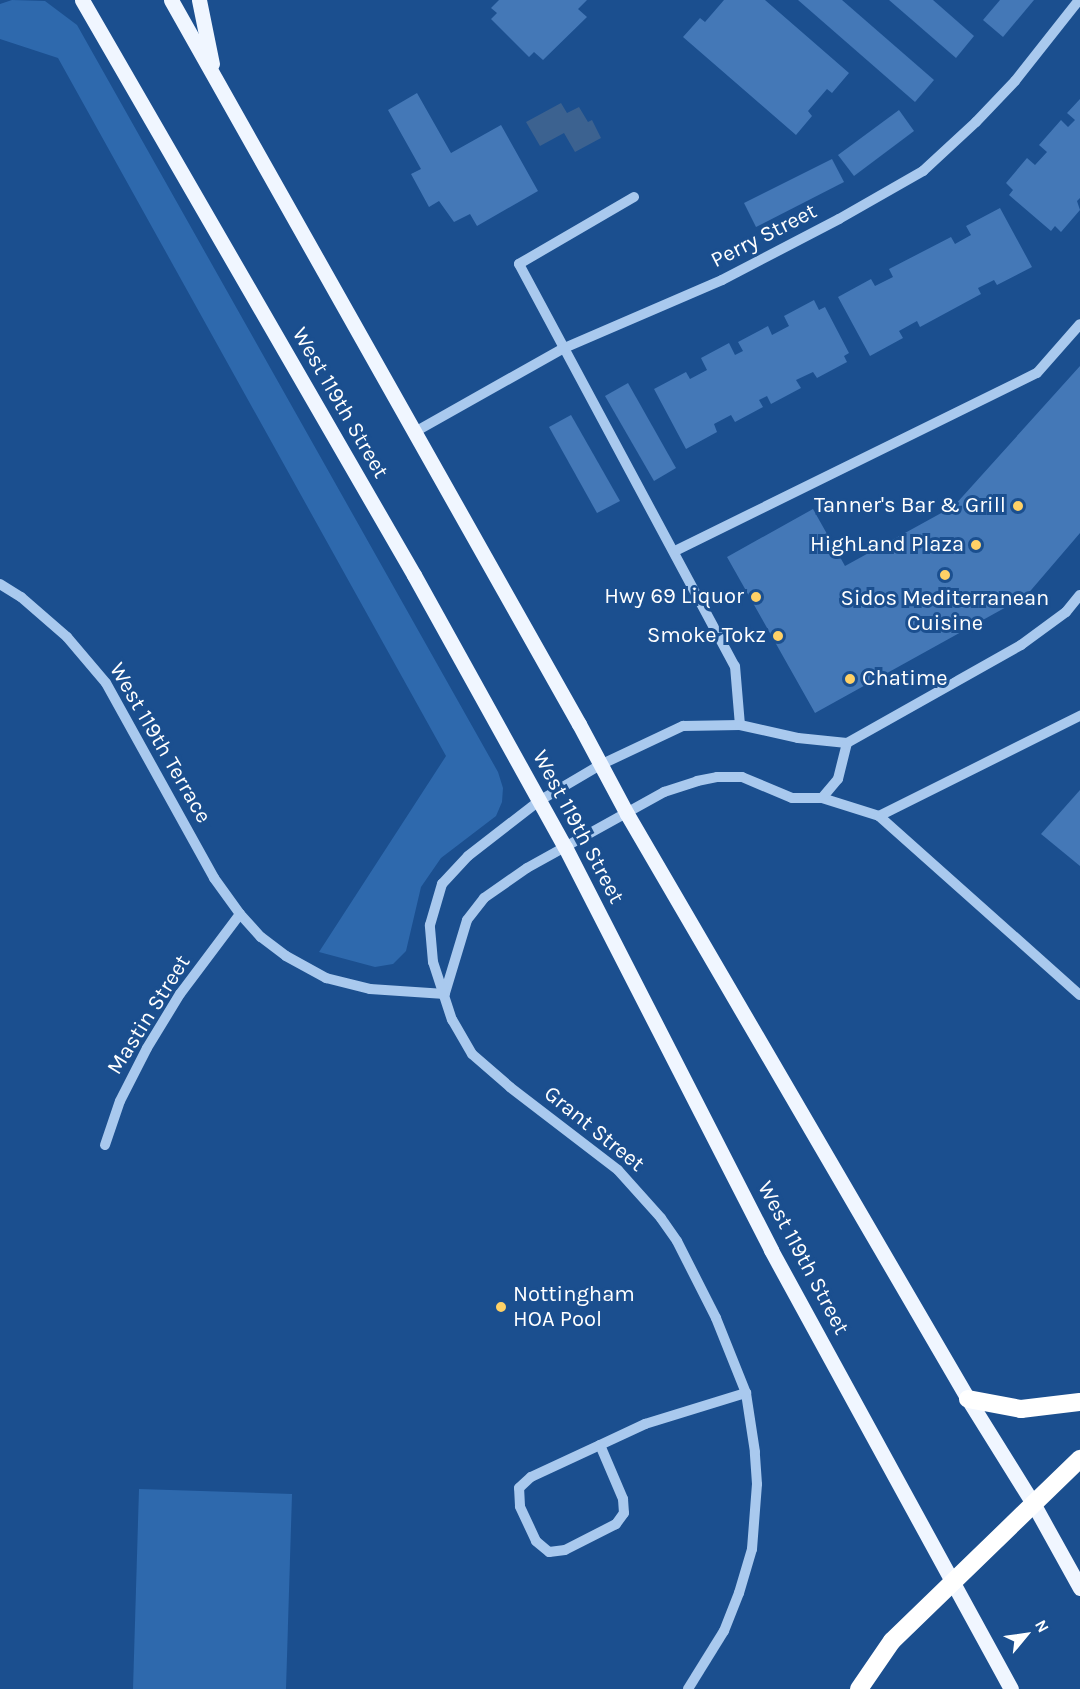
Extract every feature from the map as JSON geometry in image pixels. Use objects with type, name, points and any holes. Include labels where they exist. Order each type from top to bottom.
[{"type":"highway","points":[[968,1400],[1021,1409],[1080,1402]]},
{"type":"highway","points":[[859,1689],[892,1641],[1080,1460]]},
{"type":"main road","name":"West 119th Street","points":[[82,0],[414,575],[565,847],[771,1250],[1011,1689]]},
{"type":"main road","points":[[171,0],[627,814],[968,1400],[1035,1505],[1080,1588]]},
{"type":"main road","points":[[199,0],[216,78]]},
{"type":"street","name":"Perry Street","points":[[413,433],[562,349],[722,280],[839,219],[923,171],[976,122],[1015,81],[1079,0]]},
{"type":"street","points":[[634,197],[519,264],[562,349],[675,550],[735,666],[740,725]]},
{"type":"street","points":[[675,550],[1037,373],[1080,324]]},
{"type":"street","name":"West 119th Terrace","points":[[0,584],[21,597],[68,637],[106,683],[214,878],[240,914]]},
{"type":"street","points":[[445,994],[433,962],[430,926],[442,884],[468,856],[539,801],[600,765],[683,726],[740,725],[798,738],[847,743],[1021,645],[1065,612],[1080,595]]},
{"type":"street","points":[[879,816],[1080,716]]},
{"type":"street","points":[[822,798],[838,779],[847,743]]},
{"type":"street","points":[[445,994],[467,920],[484,898],[565,847],[664,792],[717,777],[742,777],[792,798],[822,798],[879,816],[1080,995]]},
{"type":"street","points":[[240,914],[261,937],[286,956],[326,978],[370,989],[445,994]]},
{"type":"street","name":"Mastin Street","points":[[105,1144],[120,1101],[147,1048],[180,994],[240,914]]},
{"type":"street","name":"Grant Street","points":[[445,994],[452,1020],[472,1054],[510,1087],[618,1170],[662,1218],[677,1241],[716,1318],[746,1393],[756,1452],[758,1484],[752,1549],[739,1593],[724,1631],[688,1689]]},
{"type":"street","points":[[600,1445],[623,1499],[624,1513],[616,1524],[566,1550],[549,1552],[536,1540],[520,1506],[519,1488],[531,1477],[645,1424],[746,1393]]},
{"type":"shaded area","points":[[12,0],[45,1],[77,25],[498,772],[503,788],[502,802],[496,816],[441,858],[421,887],[406,951],[393,964],[375,967],[319,952],[446,756],[58,58],[0,39],[0,4]]},
{"type":"shaded area","points":[[561,103],[567,113],[579,107],[588,122],[592,120],[601,138],[575,152],[564,133],[540,146],[526,122]]},
{"type":"shaded area","points":[[139,1489],[292,1494],[286,1689],[133,1689]]},
{"type":"building","points":[[499,0],[587,0],[578,9],[587,17],[543,60],[534,52],[529,57],[491,19],[497,13],[491,8]]},
{"type":"building","points":[[724,0],[765,0],[849,73],[832,93],[827,89],[808,111],[812,116],[796,135],[683,37],[700,18],[705,22]]},
{"type":"building","points":[[798,0],[842,0],[934,80],[915,102]]},
{"type":"building","points":[[889,0],[933,0],[974,36],[956,58]]},
{"type":"building","points":[[1000,0],[1034,0],[1003,37],[983,20]]},
{"type":"building","points":[[417,93],[451,153],[501,125],[538,191],[477,226],[470,214],[454,222],[439,201],[429,207],[411,174],[421,169],[388,110]]},
{"type":"building","points":[[1080,99],[1080,198],[1077,201],[1080,210],[1061,232],[1055,226],[1051,231],[1009,195],[1013,190],[1006,183],[1027,158],[1035,165],[1047,152],[1039,145],[1061,120],[1068,127],[1075,120],[1067,113]]},
{"type":"building","points":[[899,110],[914,131],[854,176],[838,155]]},
{"type":"building","points":[[832,159],[844,182],[756,227],[744,203]]},
{"type":"building","points":[[1000,208],[1032,267],[997,285],[994,280],[978,288],[981,294],[920,327],[917,321],[899,331],[903,338],[870,356],[838,297],[871,279],[875,286],[893,277],[889,269],[951,237],[955,244],[971,235],[966,226]]},
{"type":"building","points":[[814,300],[819,310],[825,307],[849,353],[844,356],[847,362],[817,378],[813,372],[796,380],[801,388],[771,404],[767,396],[759,400],[763,407],[735,422],[731,415],[714,424],[717,432],[686,449],[654,389],[686,372],[690,379],[707,370],[701,358],[729,343],[735,355],[743,351],[738,342],[768,326],[772,335],[789,326],[784,316]]},
{"type":"building","name":"HighLand Plaza","points":[[1080,366],[1080,533],[1026,596],[815,713],[727,557],[813,509],[845,566],[954,506]]},
{"type":"building","points":[[628,383],[676,468],[654,481],[605,396]]},
{"type":"building","points":[[571,415],[620,501],[597,513],[549,427]]},
{"type":"building","points":[[1080,790],[1080,866],[1041,834]]},
{"type":"place","name":"Tanner's Bar & Grill","points":[[1018,506]]},
{"type":"place","name":"HighLand Plaza","points":[[976,545]]},
{"type":"place","name":"Sidos Mediterranean Cuisine","points":[[945,575]]},
{"type":"place","name":"Hwy 69 Liquor","points":[[756,597]]},
{"type":"place","name":"Smoke Tokz","points":[[778,636]]},
{"type":"place","name":"Chatime","points":[[850,679]]},
{"type":"place","name":"Nottingham HOA Pool","points":[[501,1307]]}]
